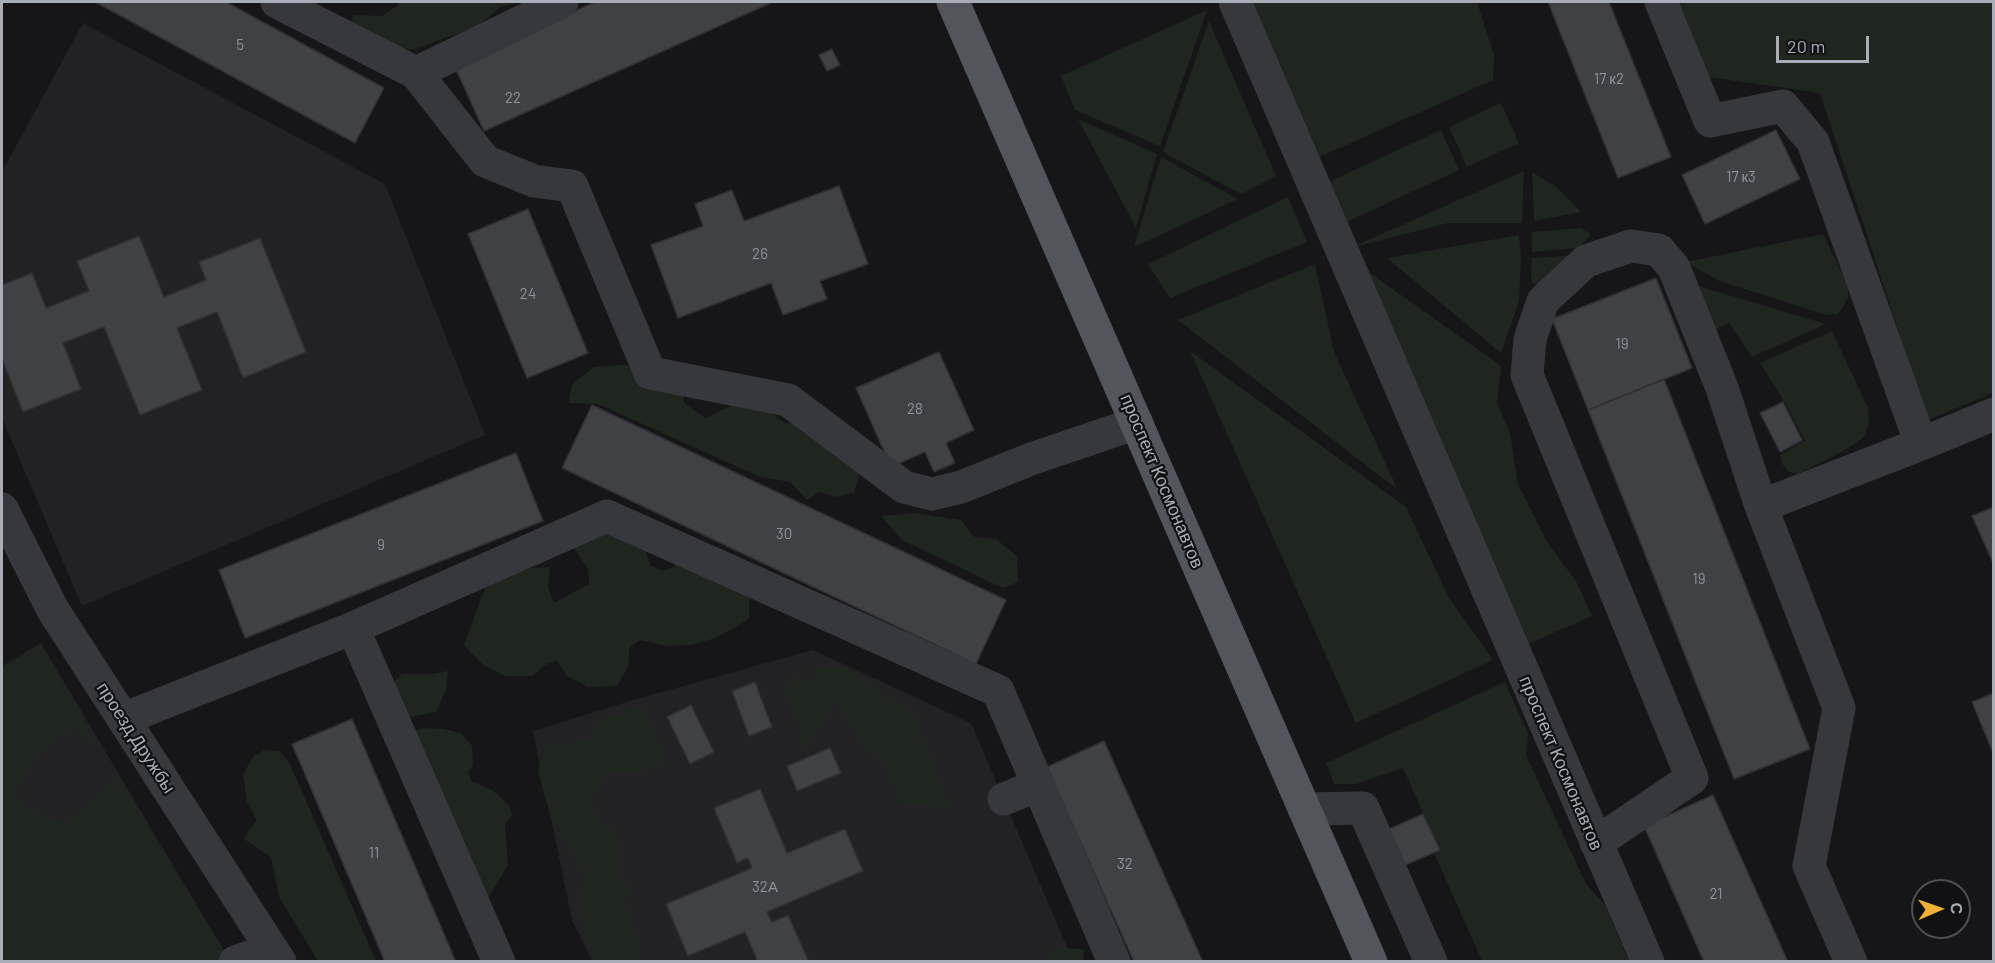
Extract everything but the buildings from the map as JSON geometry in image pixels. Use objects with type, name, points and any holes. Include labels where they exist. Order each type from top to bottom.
[{"type":"main road","name":"проспект Космонавтов","points":[[953,2],[1371,962]]},
{"type":"street","points":[[277,2],[416,73],[485,161],[534,181],[572,186],[650,373],[788,400],[904,487],[932,494],[961,487],[1031,459],[1137,423]]},
{"type":"street","points":[[416,73],[562,2]]},
{"type":"street","name":"проспект Космонавтов","points":[[1235,2],[1648,962]]},
{"type":"street","points":[[1661,2],[1710,121],[1783,106],[1813,142],[1921,444]]},
{"type":"street","points":[[1596,843],[1692,778],[1527,375],[1530,339],[1543,301],[1586,261],[1631,246],[1659,250],[1674,268],[1722,388],[1761,506],[1839,708],[1809,866],[1851,962]]},
{"type":"street","points":[[1761,506],[1994,414]]},
{"type":"street","name":"проезд Дружбы","points":[[2,509],[53,610],[276,955]]},
{"type":"street","points":[[123,719],[353,628],[607,516],[998,691],[1114,962]]},
{"type":"street","points":[[353,628],[499,962]]},
{"type":"street","points":[[1004,799],[1039,785]]},
{"type":"street","points":[[1305,809],[1363,808],[1431,962]]},
{"type":"street","points":[[235,962],[276,955]]},
{"type":"shaded area","points":[[398,2],[521,2],[501,7],[475,28],[414,50],[388,45],[350,29],[353,15],[382,16],[398,5]]},
{"type":"shaded area","points":[[1239,2],[1477,2],[1494,55],[1493,80],[1310,161]]},
{"type":"shaded area","points":[[1677,2],[1993,2],[1993,393],[1928,420],[1820,93],[1708,77]]},
{"type":"shaded area","points":[[1207,10],[1160,146],[1075,110],[1061,76]]},
{"type":"shaded area","points":[[1209,21],[1276,176],[1241,194],[1163,152]]},
{"type":"shaded area","points":[[83,23],[385,184],[485,435],[82,606],[2,418],[2,172]]},
{"type":"shaded area","points":[[1501,103],[1519,143],[1467,167],[1449,127]]},
{"type":"shaded area","points":[[1078,119],[1157,154],[1136,228]]},
{"type":"shaded area","points":[[1441,130],[1459,170],[1338,226],[1320,186]]},
{"type":"shaded area","points":[[1161,157],[1238,199],[1134,247]]},
{"type":"shaded area","points":[[1524,171],[1522,223],[1448,223],[1350,248]]},
{"type":"shaded area","points":[[1532,172],[1555,186],[1581,212],[1534,221]]},
{"type":"shaded area","points":[[1288,197],[1307,242],[1170,298],[1148,264]]},
{"type":"shaded area","points":[[1581,228],[1591,235],[1578,248],[1532,252],[1532,232]]},
{"type":"shaded area","points":[[1823,234],[1848,286],[1848,297],[1837,314],[1827,315],[1719,281],[1686,262]]},
{"type":"shaded area","points":[[1519,235],[1521,258],[1519,301],[1501,353],[1387,258]]},
{"type":"shaded area","points":[[1580,255],[1540,285],[1531,282],[1532,258]]},
{"type":"shaded area","points":[[1356,263],[1501,366],[1497,403],[1510,433],[1518,484],[1547,542],[1576,581],[1592,616],[1524,646]]},
{"type":"shaded area","points":[[1315,264],[1334,352],[1398,490],[1178,320]]},
{"type":"shaded area","points":[[1698,286],[1826,324],[1752,357],[1729,323],[1714,330]]},
{"type":"shaded area","points":[[1832,331],[1868,408],[1869,424],[1863,438],[1843,451],[1798,474],[1789,472],[1782,464],[1780,455],[1805,440],[1760,363]]},
{"type":"shaded area","points":[[1190,351],[1406,507],[1449,598],[1493,660],[1356,723]]},
{"type":"shaded area","points":[[657,366],[682,376],[684,403],[705,418],[750,397],[785,423],[815,424],[862,467],[854,492],[837,497],[819,492],[807,500],[790,482],[760,477],[598,404],[569,403],[572,384],[594,367]]},
{"type":"shaded area","points":[[612,510],[645,548],[650,565],[663,571],[680,564],[750,572],[749,619],[716,638],[691,645],[666,646],[640,640],[629,648],[628,667],[617,686],[588,687],[567,676],[556,660],[544,666],[533,676],[505,676],[483,665],[464,645],[485,588],[516,569],[550,567],[548,587],[554,603],[589,584],[588,569],[574,548]]},
{"type":"shaded area","points":[[915,513],[961,520],[974,537],[996,539],[1017,556],[1018,582],[1003,588],[902,540],[881,516]]},
{"type":"shaded area","points":[[41,643],[230,961],[2,961],[2,666]]},
{"type":"shaded area","points":[[41,645],[99,747],[73,727],[36,755],[14,793],[31,810],[64,825],[118,777],[230,961],[2,961],[2,668]]},
{"type":"shaded area","points":[[813,650],[971,723],[1073,961],[592,961],[572,920],[533,731],[633,700]]},
{"type":"shaded area","points":[[814,666],[847,667],[873,688],[914,713],[951,809],[902,804],[883,760],[866,749],[836,702],[802,752],[796,712],[782,689],[798,676],[815,683]]},
{"type":"shaded area","points":[[448,671],[446,690],[436,712],[405,718],[392,684],[402,674],[432,674]]},
{"type":"shaded area","points":[[1505,682],[1528,734],[1526,755],[1586,884],[1605,905],[1629,961],[1482,961],[1434,853],[1440,850],[1403,768],[1356,784],[1334,784],[1326,763]]},
{"type":"shaded area","points":[[642,706],[668,762],[639,773],[608,774],[593,795],[595,816],[618,833],[620,878],[633,888],[624,902],[632,922],[642,961],[596,961],[579,915],[583,876],[571,848],[551,818],[538,771],[544,744],[568,744],[590,740],[597,721]]},
{"type":"shaded area","points":[[422,728],[444,729],[461,733],[472,746],[473,765],[468,772],[471,781],[492,790],[508,804],[513,815],[505,823],[508,865],[487,900],[413,732]]},
{"type":"shaded area","points":[[264,750],[280,751],[290,764],[376,961],[318,961],[279,897],[271,857],[244,839],[257,821],[247,802],[243,774],[253,757]]},
{"type":"shaded area","points":[[1053,948],[1084,949],[1083,961],[1049,961]]}]
